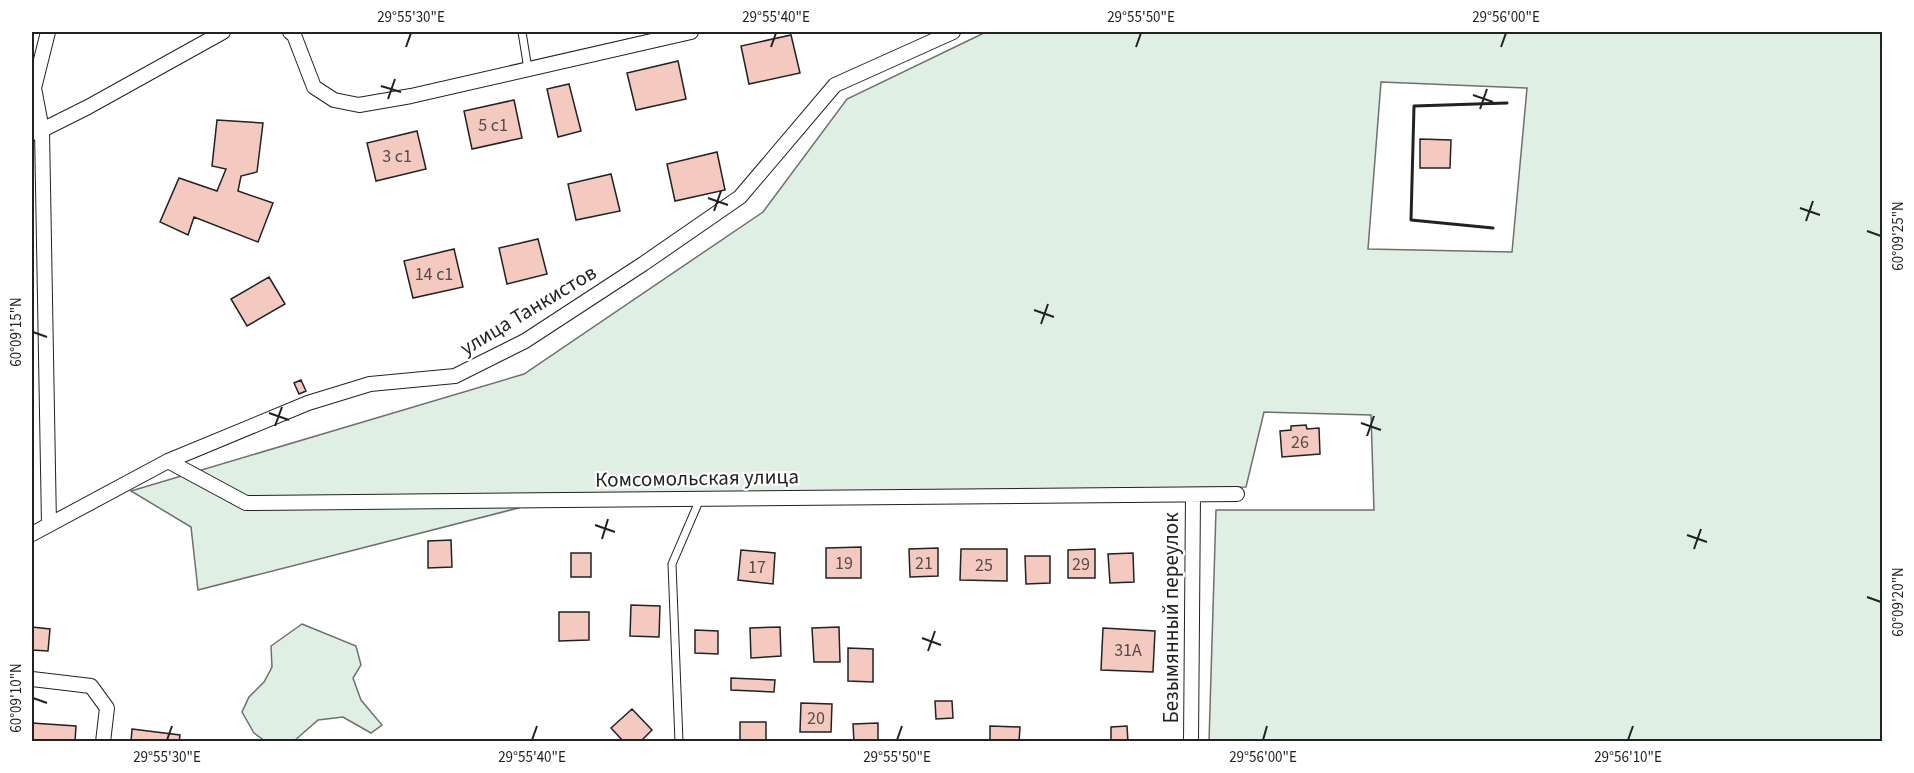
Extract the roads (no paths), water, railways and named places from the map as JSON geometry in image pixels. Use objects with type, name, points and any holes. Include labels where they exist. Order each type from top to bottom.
[{"type":"street","points":[[48,32],[34,88],[49,525]]},
{"type":"street","points":[[37,132],[88,107],[223,32]]},
{"type":"street","points":[[290,32],[294,35],[314,87],[333,100],[359,105],[411,96],[691,32]]},
{"type":"street","name":"улица Танкистов","points":[[32,534],[168,461],[276,415],[370,384],[455,376],[525,341],[740,197],[836,85],[953,32]]},
{"type":"street","name":"Комсомольская улица","points":[[168,461],[246,504],[1237,494]]},
{"type":"street","name":"Безымянный переулок","points":[[1191,741],[1193,495]]},
{"type":"street","points":[[32,679],[91,686],[107,708],[103,741]]},
{"type":"lane","points":[[522,32],[528,69]]},
{"type":"lane","points":[[679,741],[672,564],[700,499]]}]
